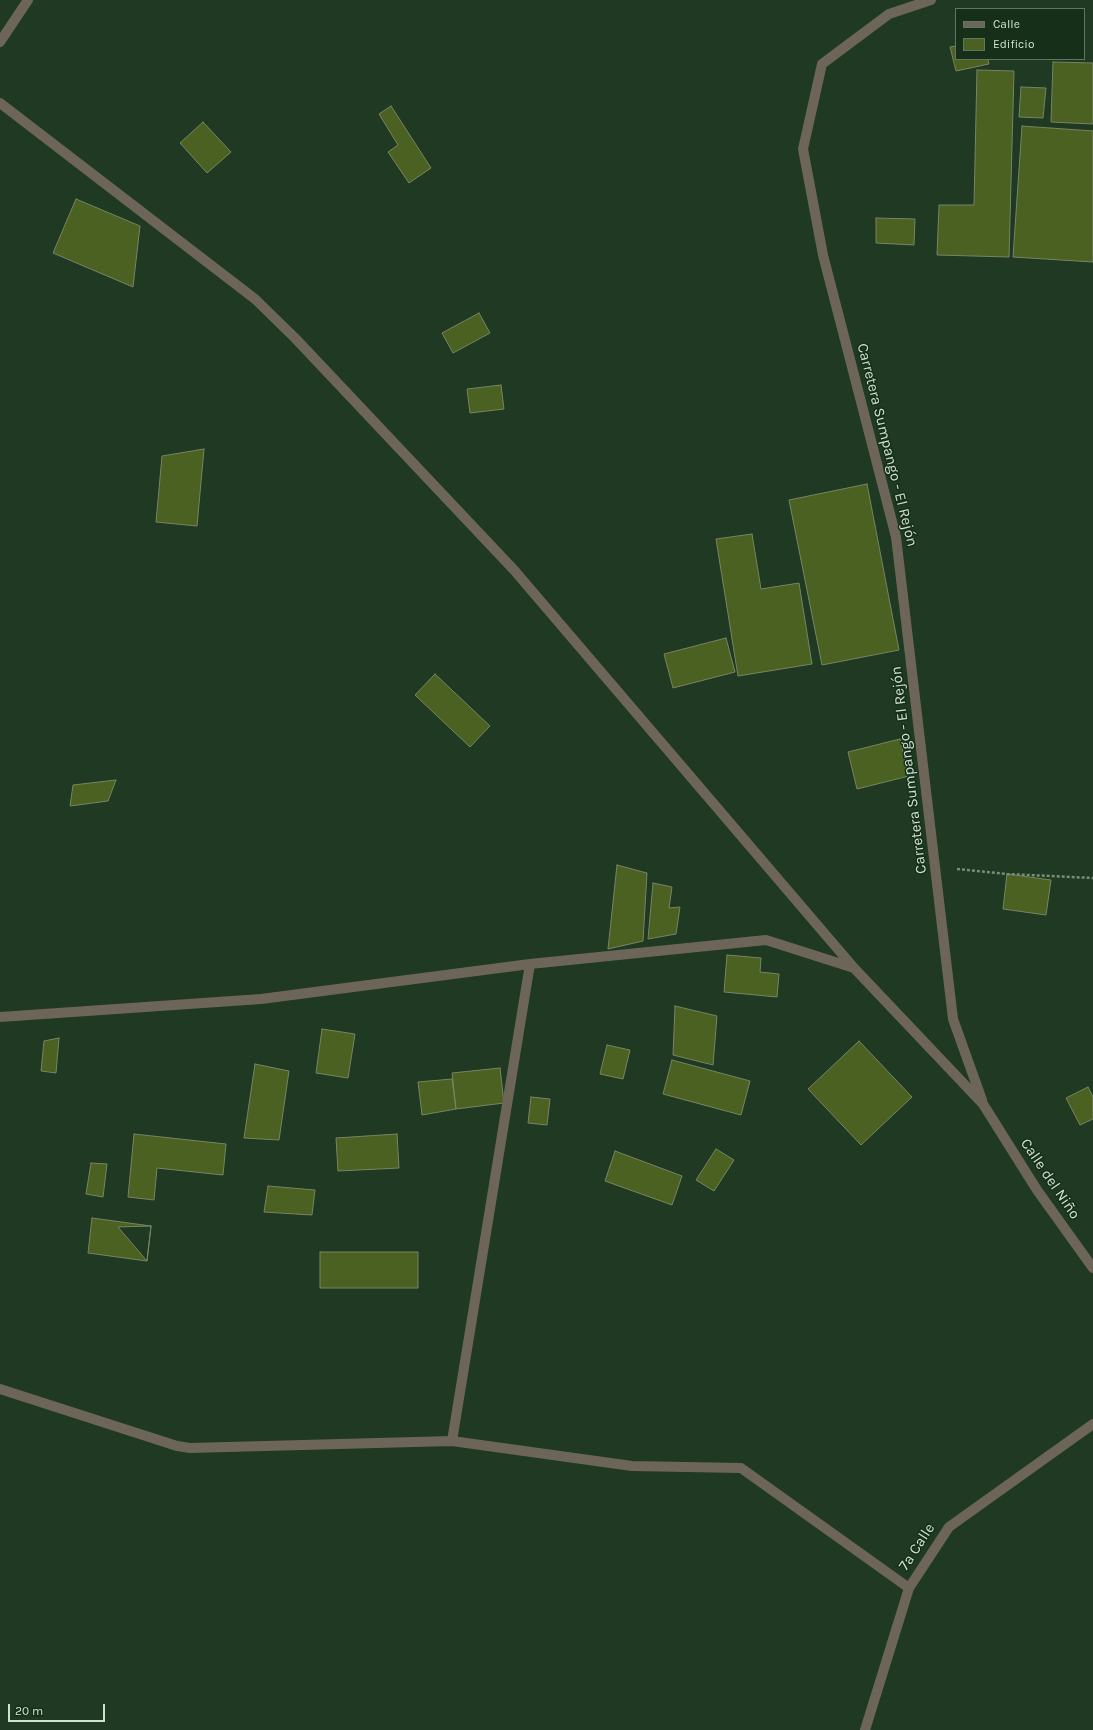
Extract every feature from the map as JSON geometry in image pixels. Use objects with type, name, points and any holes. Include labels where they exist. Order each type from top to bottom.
[{"type":"street","points":[[0,42],[28,0]]},
{"type":"street","name":"Carretera Sumpango - El Rejón","points":[[931,0],[889,14],[822,64],[803,149],[823,255],[896,537],[953,1019],[984,1104]]},
{"type":"street","points":[[0,103],[255,299],[295,338],[514,570],[854,968],[984,1104]]},
{"type":"street","points":[[0,113],[13,113]]},
{"type":"street","points":[[0,1017],[261,999],[530,964],[766,940],[854,968]]},
{"type":"street","points":[[452,1441],[530,964]]},
{"type":"street","name":"Calle del Niño","points":[[984,1104],[1037,1190],[1093,1268]]},
{"type":"street","points":[[0,1389],[177,1446],[190,1448],[452,1441],[632,1466],[741,1468],[909,1588]]},
{"type":"street","name":"7a Calle","points":[[865,1730],[909,1588],[949,1527],[1093,1424]]},
{"type":"path","points":[[935,866],[1007,874],[1093,878]]},
{"type":"building","points":[[955,46],[955,60],[988,60],[989,64],[956,71],[950,47]]},
{"type":"building","points":[[1053,62],[1093,63],[1093,124],[1051,122]]},
{"type":"building","points":[[977,70],[1014,71],[1009,257],[937,255],[939,205],[974,205]]},
{"type":"building","points":[[1021,87],[1046,88],[1043,118],[1019,117]]},
{"type":"building","points":[[391,106],[431,168],[409,183],[388,152],[398,145],[379,114]]},
{"type":"building","points":[[203,122],[231,152],[207,173],[180,143]]},
{"type":"building","points":[[1022,126],[1093,131],[1093,262],[1013,257]]},
{"type":"building","points":[[76,199],[140,226],[133,287],[53,253]]},
{"type":"building","points":[[876,218],[915,219],[914,245],[876,243]]},
{"type":"building","points":[[479,313],[490,333],[453,353],[442,333]]},
{"type":"building","points":[[501,385],[504,409],[470,413],[467,389]]},
{"type":"building","points":[[204,449],[197,526],[156,522],[162,456]]},
{"type":"building","points":[[867,484],[899,650],[822,665],[789,500]]},
{"type":"building","points":[[752,534],[761,589],[799,583],[812,664],[738,676],[716,539]]},
{"type":"building","points":[[726,638],[735,672],[673,688],[664,654]]},
{"type":"building","points":[[435,674],[490,726],[470,747],[415,695]]},
{"type":"building","points":[[900,739],[909,776],[857,789],[848,752]]},
{"type":"building","points":[[116,780],[108,801],[70,806],[73,785]]},
{"type":"building","points":[[617,865],[647,873],[643,941],[608,949]]},
{"type":"building","points":[[1007,874],[1051,880],[1046,915],[1003,909]]},
{"type":"building","points":[[653,883],[672,887],[669,908],[680,907],[676,934],[648,939]]},
{"type":"building","points":[[727,955],[761,958],[760,972],[779,974],[777,997],[724,992]]},
{"type":"building","points":[[675,1006],[717,1016],[713,1065],[673,1055]]},
{"type":"building","points":[[322,1029],[355,1034],[348,1078],[316,1073]]},
{"type":"building","points":[[59,1038],[56,1073],[41,1071],[44,1041]]},
{"type":"building","points":[[859,1041],[912,1097],[861,1145],[808,1089]]},
{"type":"building","points":[[607,1045],[630,1050],[623,1079],[600,1074]]},
{"type":"building","points":[[672,1060],[750,1081],[741,1115],[663,1094]]},
{"type":"building","points":[[255,1064],[289,1071],[279,1140],[244,1138]]},
{"type":"building","points":[[500,1068],[504,1103],[456,1109],[452,1073]]},
{"type":"building","points":[[452,1079],[456,1109],[422,1115],[418,1082]]},
{"type":"building","points":[[1088,1087],[1093,1097],[1093,1119],[1080,1125],[1066,1098]]},
{"type":"building","points":[[531,1097],[550,1099],[547,1125],[528,1123]]},
{"type":"building","points":[[134,1134],[226,1144],[223,1175],[157,1168],[154,1200],[128,1197]]},
{"type":"building","points":[[397,1134],[399,1168],[338,1171],[336,1138]]},
{"type":"building","points":[[716,1149],[734,1160],[714,1191],[696,1180]]},
{"type":"building","points":[[615,1151],[682,1176],[672,1205],[605,1181]]},
{"type":"building","points":[[91,1163],[107,1164],[103,1197],[86,1194]]},
{"type":"building","points":[[268,1186],[315,1190],[312,1215],[264,1212]]},
{"type":"building","points":[[92,1218],[151,1226],[147,1261],[88,1253]]},
{"type":"building","points":[[151,1226],[147,1261],[118,1227]]},
{"type":"building","points":[[320,1252],[418,1252],[418,1288],[320,1288]]}]
